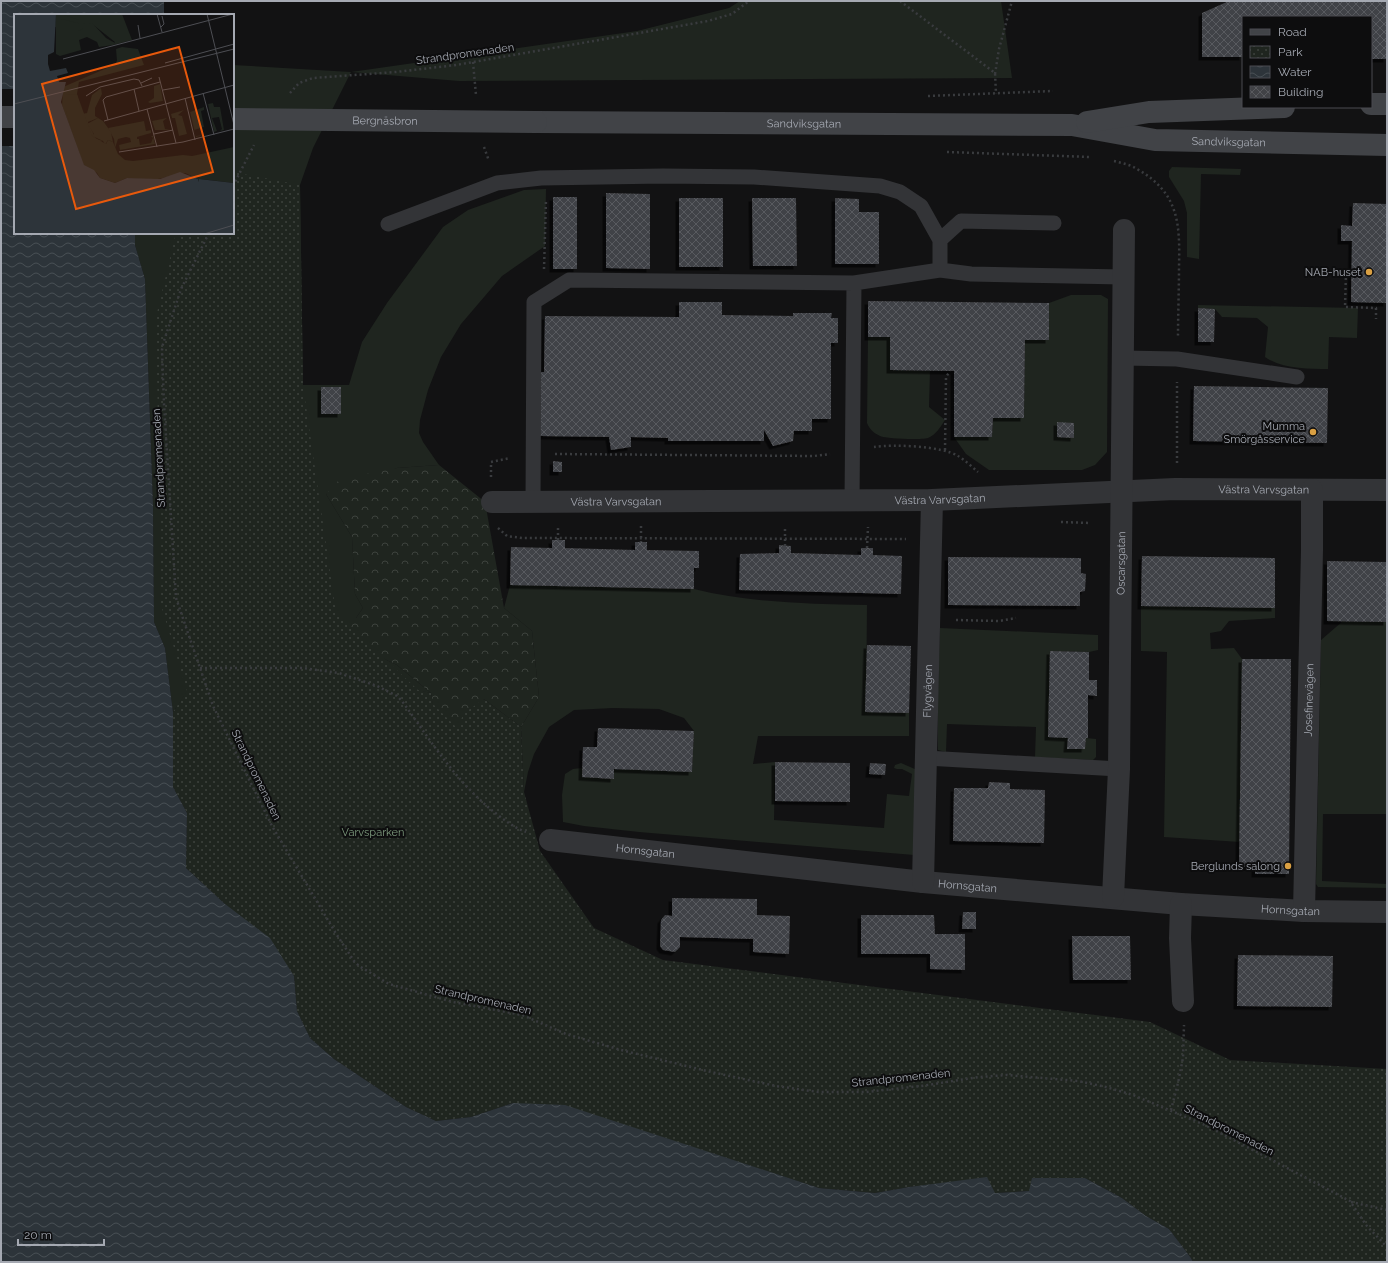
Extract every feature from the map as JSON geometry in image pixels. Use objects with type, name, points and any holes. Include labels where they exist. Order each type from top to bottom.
[{"type":"main road","points":[[1372,104],[1387,104]]},
{"type":"main road","name":"Sandviksgatan","points":[[536,122],[1072,125],[1149,112],[1257,108]]},
{"type":"main road","points":[[1,117],[14,117]]},
{"type":"main road","name":"Bergnäsbron","points":[[234,119],[536,122]]},
{"type":"main road","name":"Sandviksgatan","points":[[1072,125],[1155,140],[1387,145]]},
{"type":"street","name":"Oscarsgatan","points":[[1113,897],[1119,769],[1124,230]]},
{"type":"street","name":"Västra Varvsgatan","points":[[492,502],[932,500],[1175,489],[1387,490]]},
{"type":"street","name":"Josefinevägen","points":[[1304,911],[1312,490]]},
{"type":"street","name":"Flygvägen","points":[[923,882],[932,500]]},
{"type":"street","name":"Hornsgatan","points":[[550,840],[923,882],[1181,904],[1304,911],[1387,912]]},
{"type":"street","points":[[1181,904],[1180,938],[1183,1001]]},
{"type":"lane","points":[[388,224],[497,183],[541,178],[754,176],[880,186],[900,192],[921,206],[940,240],[940,270]]},
{"type":"lane","points":[[940,240],[961,221],[1054,223]]},
{"type":"lane","points":[[533,502],[534,302],[569,280],[854,283],[940,270],[971,274],[1124,277]]},
{"type":"lane","points":[[852,500],[854,283]]},
{"type":"lane","points":[[1123,358],[1177,359],[1297,377]]},
{"type":"lane","points":[[926,758],[1119,769]]},
{"type":"path","name":"Strandpromenaden","points":[[288,97],[299,83],[313,78],[396,72],[520,55],[708,21],[732,14],[749,1]]},
{"type":"path","points":[[900,1],[996,73]]},
{"type":"path","points":[[1012,1],[999,49],[996,73],[996,94],[1053,91]]},
{"type":"path","points":[[234,184],[258,140]]},
{"type":"path","points":[[1108,159],[1136,168],[1155,182],[1166,194],[1177,216],[1180,235],[1177,359],[1178,456],[1175,489]]},
{"type":"path","points":[[541,178],[546,189],[544,296]]},
{"type":"path","name":"Strandpromenaden","points":[[208,234],[181,289],[162,350],[164,412],[176,598],[213,706],[272,826],[335,932],[354,961],[359,966],[389,984],[453,1002],[522,1015],[566,1034],[621,1050],[776,1086],[818,1092],[866,1092],[1007,1075],[1041,1077],[1085,1083],[1133,1095],[1205,1125],[1350,1202],[1366,1226],[1387,1247]]},
{"type":"path","points":[[1331,272],[1346,273],[1345,307],[1376,308],[1376,319]]},
{"type":"path","points":[[945,450],[946,377],[950,371]]},
{"type":"path","points":[[929,620],[999,621],[1016,618]]},
{"type":"path","points":[[200,668],[303,668],[339,673],[377,686],[396,696],[402,701],[454,774],[485,805],[515,828],[550,840]]},
{"type":"path","points":[[1171,1110],[1183,1058],[1183,1001]]},
{"type":"path","points":[[1350,1202],[1387,1210]]},
{"type":"green space","points":[[740,1],[1001,1],[1012,78],[459,81],[351,72],[637,31],[729,8]]},
{"type":"green space","points":[[234,65],[351,72],[313,148],[300,185],[303,385],[349,385],[362,342],[387,303],[443,227],[468,210],[524,190],[546,189],[545,246],[502,276],[461,324],[441,357],[428,390],[420,420],[419,433],[423,442],[439,465],[397,468],[326,494],[352,537],[355,594],[363,608],[356,618],[370,652],[397,665],[431,693],[371,682],[202,671],[173,712],[165,648],[154,622],[153,504],[145,279],[135,245],[135,234],[234,234]]},
{"type":"green space","points":[[1172,167],[1241,169],[1240,175],[1201,174],[1199,259],[1187,257],[1187,213],[1184,201],[1169,177],[1169,171]]},
{"type":"green space","name":"Varvsparken","points":[[234,172],[300,185],[303,385],[336,613],[418,690],[431,693],[433,704],[458,729],[463,714],[484,699],[521,727],[524,792],[540,851],[594,928],[663,960],[1150,1022],[1230,1060],[1387,1069],[1387,1262],[1193,1262],[1169,1229],[1146,1216],[1122,1198],[1085,1178],[1029,1191],[994,1193],[988,1180],[909,1187],[875,1193],[819,1188],[704,1151],[513,1103],[471,1117],[436,1121],[406,1107],[334,1059],[310,1038],[297,1011],[294,976],[225,904],[186,868],[187,813],[173,787],[173,712],[187,691],[161,605],[156,317],[176,234],[234,234]]},
{"type":"green space","points":[[1071,295],[1101,295],[1108,299],[1107,452],[1095,465],[1082,470],[989,470],[966,454],[954,437],[992,437],[993,418],[1024,418],[1025,340],[1049,340],[1049,303]]},
{"type":"green space","points":[[1198,305],[1358,308],[1357,338],[1329,337],[1328,369],[1287,366],[1265,357],[1268,327],[1257,318],[1222,317],[1215,309],[1198,308]]},
{"type":"green space","points":[[868,337],[890,337],[890,370],[930,371],[929,407],[945,420],[931,437],[918,439],[889,438],[880,436],[869,428],[867,423]]},
{"type":"green space","points":[[439,465],[485,502],[504,608],[532,631],[539,697],[521,727],[484,699],[458,733],[437,736],[431,693],[397,665],[370,652],[338,621],[356,618],[363,608],[355,594],[352,537],[326,494],[340,479],[397,468]]},
{"type":"green space","points":[[510,585],[694,589],[715,594],[758,600],[867,605],[866,712],[909,713],[909,736],[758,736],[753,764],[775,762],[774,820],[884,828],[887,794],[909,796],[912,774],[902,769],[894,768],[895,765],[901,763],[917,770],[914,855],[639,832],[584,826],[563,822],[562,795],[565,774],[573,769],[582,768],[582,777],[614,779],[614,769],[692,771],[694,731],[684,718],[659,709],[613,708],[574,710],[549,727],[534,754],[528,772],[524,792],[521,727],[539,697],[532,631],[504,608]]},
{"type":"green space","points":[[1141,606],[1275,608],[1275,618],[1229,621],[1221,631],[1210,633],[1211,649],[1234,648],[1242,659],[1240,842],[1164,837],[1167,652],[1141,651]]},
{"type":"green space","points":[[1343,621],[1387,622],[1387,814],[1323,814],[1322,881],[1387,884],[1387,888],[1318,887],[1316,884],[1321,640]]},
{"type":"green space","points":[[940,628],[1098,635],[1098,650],[1089,652],[1050,651],[1048,737],[1068,738],[1068,749],[1085,749],[1086,738],[1096,739],[1096,757],[1093,760],[1035,757],[1036,727],[947,724],[946,752],[938,750]]},
{"type":"water","points":[[1,1],[164,1],[164,14],[14,14],[14,234],[135,234],[135,245],[145,279],[153,504],[154,622],[165,648],[173,712],[173,787],[187,813],[186,868],[225,904],[270,938],[294,976],[297,1011],[310,1038],[334,1059],[406,1107],[436,1121],[471,1117],[513,1103],[565,1105],[819,1188],[875,1193],[987,1177],[995,1193],[1029,1191],[1032,1178],[1085,1178],[1122,1198],[1146,1216],[1169,1229],[1193,1262],[1,1262]]},
{"type":"pier","points":[[1,89],[14,89],[14,146],[1,146]]},
{"type":"building","points":[[1229,1],[1387,1],[1387,59],[1372,59],[1372,16],[1242,16],[1242,57],[1202,57],[1202,13]]},
{"type":"building","points":[[606,193],[650,194],[650,269],[606,268]]},
{"type":"building","points":[[553,197],[577,197],[577,269],[553,269]]},
{"type":"building","points":[[679,198],[723,198],[723,267],[679,267]]},
{"type":"building","points":[[752,198],[796,198],[797,266],[753,266]]},
{"type":"building","points":[[835,198],[859,199],[859,212],[879,212],[879,264],[835,264]]},
{"type":"building","name":"NAB-huset","points":[[1353,203],[1387,204],[1387,303],[1351,302],[1352,241],[1341,241],[1341,225],[1352,226]]},
{"type":"building","points":[[868,301],[1049,303],[1049,340],[1025,340],[1024,418],[993,418],[992,437],[954,437],[954,371],[890,370],[890,337],[868,337]]},
{"type":"building","points":[[679,302],[722,302],[722,315],[793,316],[793,313],[832,313],[831,318],[838,318],[838,343],[831,343],[831,419],[812,419],[812,431],[794,431],[793,441],[773,446],[764,430],[764,441],[668,441],[668,438],[631,437],[631,447],[611,450],[609,437],[540,436],[540,372],[544,372],[545,316],[679,317]]},
{"type":"building","points":[[1198,308],[1215,309],[1214,342],[1198,342]]},
{"type":"building","points":[[1194,386],[1328,388],[1327,443],[1193,441]]},
{"type":"building","points":[[321,387],[341,387],[341,414],[321,414]]},
{"type":"building","points":[[1057,422],[1074,423],[1074,438],[1057,437]]},
{"type":"building","points":[[553,461],[562,462],[562,472],[553,472]]},
{"type":"building","points":[[552,540],[565,540],[565,548],[635,550],[635,542],[647,542],[647,550],[699,551],[699,568],[694,568],[694,589],[510,585],[511,547],[552,548]]},
{"type":"building","points":[[779,545],[791,546],[791,553],[861,555],[861,548],[873,548],[873,555],[902,556],[901,594],[739,590],[740,554],[779,553]]},
{"type":"building","points":[[1142,556],[1275,558],[1275,608],[1141,606]]},
{"type":"building","points":[[948,557],[1081,558],[1081,573],[1086,574],[1085,591],[1080,592],[1080,606],[948,605]]},
{"type":"building","points":[[1327,561],[1387,562],[1387,622],[1327,621]]},
{"type":"building","points":[[867,645],[911,646],[909,713],[865,712]]},
{"type":"building","points":[[1050,651],[1089,652],[1089,680],[1097,680],[1097,696],[1088,695],[1088,738],[1086,738],[1085,749],[1067,749],[1068,738],[1048,737]]},
{"type":"building","points":[[1242,659],[1291,659],[1289,874],[1255,874],[1255,867],[1239,867]]},
{"type":"building","points":[[598,728],[694,731],[692,772],[614,769],[614,779],[582,777],[583,747],[597,747]]},
{"type":"building","points":[[775,762],[850,763],[850,802],[775,801]]},
{"type":"building","points":[[870,763],[886,764],[885,775],[869,774]]},
{"type":"building","points":[[989,782],[1010,783],[1010,789],[1045,790],[1044,843],[953,841],[954,788],[988,788]]},
{"type":"building","points":[[672,898],[757,899],[757,915],[790,916],[789,954],[753,952],[753,939],[680,937],[680,947],[675,952],[663,950],[660,946],[661,920],[665,915],[672,916]]},
{"type":"building","points":[[963,912],[976,912],[976,929],[962,929]]},
{"type":"building","points":[[861,915],[934,915],[935,934],[965,934],[965,970],[930,969],[930,954],[861,954]]},
{"type":"building","points":[[1072,936],[1130,936],[1131,980],[1073,980]]},
{"type":"building","points":[[1238,955],[1333,956],[1332,1007],[1237,1006]]},
{"type":"place","name":"NAB-huset","points":[[1369,272]]},
{"type":"place","name":"Mumma Smörgåsservice","points":[[1313,432]]},
{"type":"place","name":"Berglunds salong","points":[[1288,866]]}]
